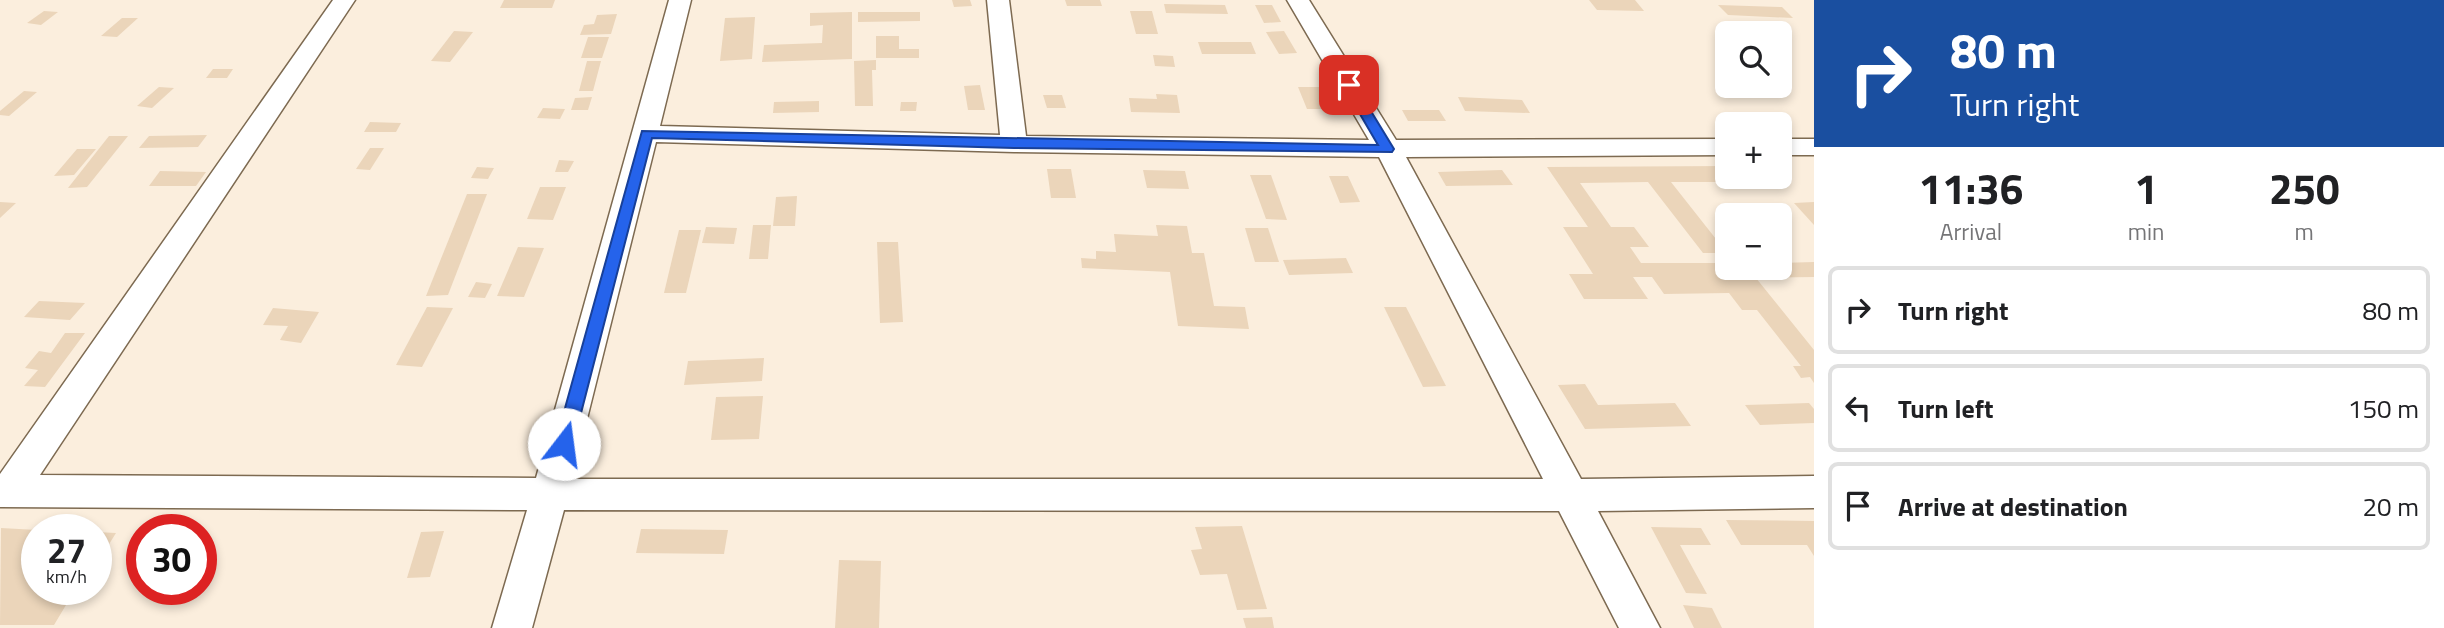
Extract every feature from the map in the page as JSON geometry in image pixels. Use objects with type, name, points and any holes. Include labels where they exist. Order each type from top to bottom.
[{"type":"street","points":[[5,491],[344,0]]},
{"type":"street","points":[[512,628],[551,495],[680,0]]},
{"type":"street","points":[[998,0],[1014,144]]},
{"type":"street","points":[[1298,0],[1388,149],[1573,496],[1640,628]]},
{"type":"street","points":[[646,134],[1014,144],[1388,149],[1715,147]]},
{"type":"street","points":[[1792,147],[1814,147]]},
{"type":"street","points":[[5,491],[551,495],[1573,496],[1814,492]]},
{"type":"building","points":[[504,0],[555,0],[552,8],[500,8]]},
{"type":"building","points":[[952,0],[970,0],[972,6],[954,7]]},
{"type":"building","points":[[1065,0],[1100,0],[1102,6],[1067,6]]},
{"type":"building","points":[[1589,0],[1635,0],[1644,11],[1597,10]]},
{"type":"building","points":[[1164,4],[1225,5],[1228,14],[1166,13]]},
{"type":"building","points":[[1255,5],[1272,5],[1281,22],[1264,23]]},
{"type":"building","points":[[1718,5],[1782,7],[1793,18],[1728,15]]},
{"type":"building","points":[[44,11],[58,12],[41,25],[27,23]]},
{"type":"building","points":[[1130,11],[1152,11],[1158,34],[1136,34]]},
{"type":"building","points":[[852,12],[852,59],[762,62],[764,45],[822,43],[823,25],[810,26],[810,13]]},
{"type":"building","points":[[858,12],[920,12],[920,21],[858,22]]},
{"type":"building","points":[[617,14],[611,34],[580,35],[584,25],[594,24],[597,15]]},
{"type":"building","points":[[755,17],[752,59],[720,61],[725,18]]},
{"type":"building","points":[[122,18],[138,18],[117,37],[101,36]]},
{"type":"building","points":[[454,31],[473,32],[450,62],[431,61]]},
{"type":"building","points":[[1284,31],[1297,53],[1279,54],[1266,32]]},
{"type":"building","points":[[876,36],[899,36],[899,49],[919,49],[919,58],[876,58]]},
{"type":"building","points":[[588,37],[609,37],[602,58],[581,58]]},
{"type":"building","points":[[1198,42],[1251,42],[1256,54],[1202,54]]},
{"type":"building","points":[[1153,55],[1173,56],[1175,67],[1155,66]]},
{"type":"building","points":[[876,60],[876,70],[872,70],[873,106],[855,106],[854,61]]},
{"type":"building","points":[[587,61],[601,61],[593,91],[579,91]]},
{"type":"building","points":[[213,69],[233,69],[227,78],[206,78]]},
{"type":"building","points":[[980,85],[985,110],[968,110],[964,86]]},
{"type":"building","points":[[159,87],[174,88],[152,108],[137,106]]},
{"type":"building","points":[[1298,87],[1320,87],[1330,109],[1307,109]]},
{"type":"building","points":[[24,91],[37,92],[9,116],[0,115],[0,111]]},
{"type":"building","points":[[1156,94],[1177,95],[1180,113],[1131,112],[1129,98],[1157,99]]},
{"type":"building","points":[[1043,95],[1062,95],[1066,108],[1047,108]]},
{"type":"building","points":[[592,97],[588,110],[571,110],[575,98]]},
{"type":"building","points":[[1458,97],[1522,100],[1530,113],[1465,111]]},
{"type":"building","points":[[819,101],[819,112],[773,113],[774,102]]},
{"type":"building","points":[[901,102],[917,102],[916,111],[900,111]]},
{"type":"building","points":[[543,108],[565,109],[560,119],[537,118]]},
{"type":"building","points":[[1402,110],[1439,110],[1446,121],[1408,121]]},
{"type":"building","points":[[370,122],[401,123],[396,132],[364,132]]},
{"type":"building","points":[[207,135],[198,147],[139,148],[149,136]]},
{"type":"building","points":[[109,136],[128,136],[87,187],[68,188]]},
{"type":"building","points":[[370,148],[384,148],[370,170],[356,169]]},
{"type":"building","points":[[77,149],[96,149],[74,175],[54,176]]},
{"type":"building","points":[[559,160],[574,161],[568,172],[555,172]]},
{"type":"building","points":[[1715,166],[1715,182],[1671,182],[1715,238],[1715,253],[1703,253],[1648,182],[1580,183],[1611,227],[1634,227],[1649,247],[1630,247],[1641,263],[1715,263],[1715,280],[1758,280],[1814,350],[1814,383],[1810,377],[1801,378],[1793,366],[1801,366],[1757,310],[1742,310],[1729,293],[1664,294],[1652,277],[1633,277],[1648,299],[1584,299],[1569,274],[1593,274],[1563,227],[1588,227],[1547,167]]},
{"type":"building","points":[[477,167],[494,168],[488,179],[471,178]]},
{"type":"building","points":[[1047,169],[1071,169],[1076,198],[1051,198]]},
{"type":"building","points":[[1143,170],[1185,171],[1189,189],[1147,188]]},
{"type":"building","points":[[1502,170],[1513,185],[1446,186],[1438,172]]},
{"type":"building","points":[[160,171],[206,172],[196,186],[149,186]]},
{"type":"building","points":[[1250,175],[1271,175],[1287,220],[1266,219]]},
{"type":"building","points":[[1329,176],[1348,176],[1360,202],[1340,203]]},
{"type":"building","points":[[540,187],[566,187],[553,220],[527,219]]},
{"type":"building","points":[[467,194],[487,194],[448,295],[426,296]]},
{"type":"building","points":[[797,196],[795,226],[773,226],[776,197]]},
{"type":"building","points":[[0,202],[16,203],[0,218]]},
{"type":"building","points":[[1814,202],[1814,225],[1794,203]]},
{"type":"building","points":[[753,225],[771,225],[768,259],[749,259]]},
{"type":"building","points":[[1156,225],[1187,226],[1192,253],[1204,253],[1214,306],[1245,307],[1249,329],[1178,326],[1170,272],[1082,268],[1081,258],[1096,259],[1096,251],[1116,252],[1114,234],[1158,236]]},
{"type":"building","points":[[706,227],[737,228],[734,244],[702,243]]},
{"type":"building","points":[[1245,228],[1268,228],[1279,262],[1255,262]]},
{"type":"building","points":[[679,230],[701,230],[686,293],[664,293]]},
{"type":"building","points":[[877,242],[898,242],[903,322],[880,323]]},
{"type":"building","points":[[518,247],[544,248],[524,297],[497,296]]},
{"type":"building","points":[[1346,258],[1353,273],[1289,275],[1283,260]]},
{"type":"building","points":[[1814,262],[1814,277],[1792,277],[1792,263]]},
{"type":"building","points":[[476,282],[492,284],[485,298],[468,297]]},
{"type":"building","points":[[39,301],[85,303],[70,320],[24,317]]},
{"type":"building","points":[[427,307],[453,308],[422,367],[396,365]]},
{"type":"building","points":[[1384,307],[1406,307],[1446,386],[1423,387]]},
{"type":"building","points":[[273,308],[319,312],[301,343],[280,340],[288,326],[263,325]]},
{"type":"building","points":[[65,333],[85,333],[45,387],[24,386],[38,370],[25,368],[39,351],[51,353]]},
{"type":"building","points":[[764,358],[762,381],[684,385],[688,361]]},
{"type":"building","points":[[1585,384],[1598,405],[1675,403],[1691,426],[1585,429],[1558,385]]},
{"type":"building","points":[[763,396],[759,439],[711,440],[716,397]]},
{"type":"building","points":[[1809,403],[1814,409],[1814,423],[1760,425],[1745,405]]},
{"type":"building","points":[[1726,520],[1814,521],[1814,556],[1807,545],[1741,545]]},
{"type":"building","points":[[1242,526],[1267,609],[1237,610],[1227,574],[1200,575],[1191,550],[1202,549],[1195,527]]},
{"type":"building","points":[[1651,527],[1701,528],[1711,545],[1680,545],[1707,594],[1686,593]]},
{"type":"building","points":[[1,528],[21,529],[21,605],[66,605],[54,625],[0,625]]},
{"type":"building","points":[[641,529],[728,530],[724,554],[636,553]]},
{"type":"building","points":[[444,531],[430,577],[407,578],[421,532]]},
{"type":"building","points":[[839,560],[881,561],[879,628],[835,628]]},
{"type":"building","points":[[1683,605],[1712,608],[1722,628],[1694,628]]},
{"type":"building","points":[[1272,617],[1274,628],[1246,628],[1243,618]]},
{"type":"route","points":[[564,444],[646,134],[1014,144],[1388,149],[1349,85]]}]
